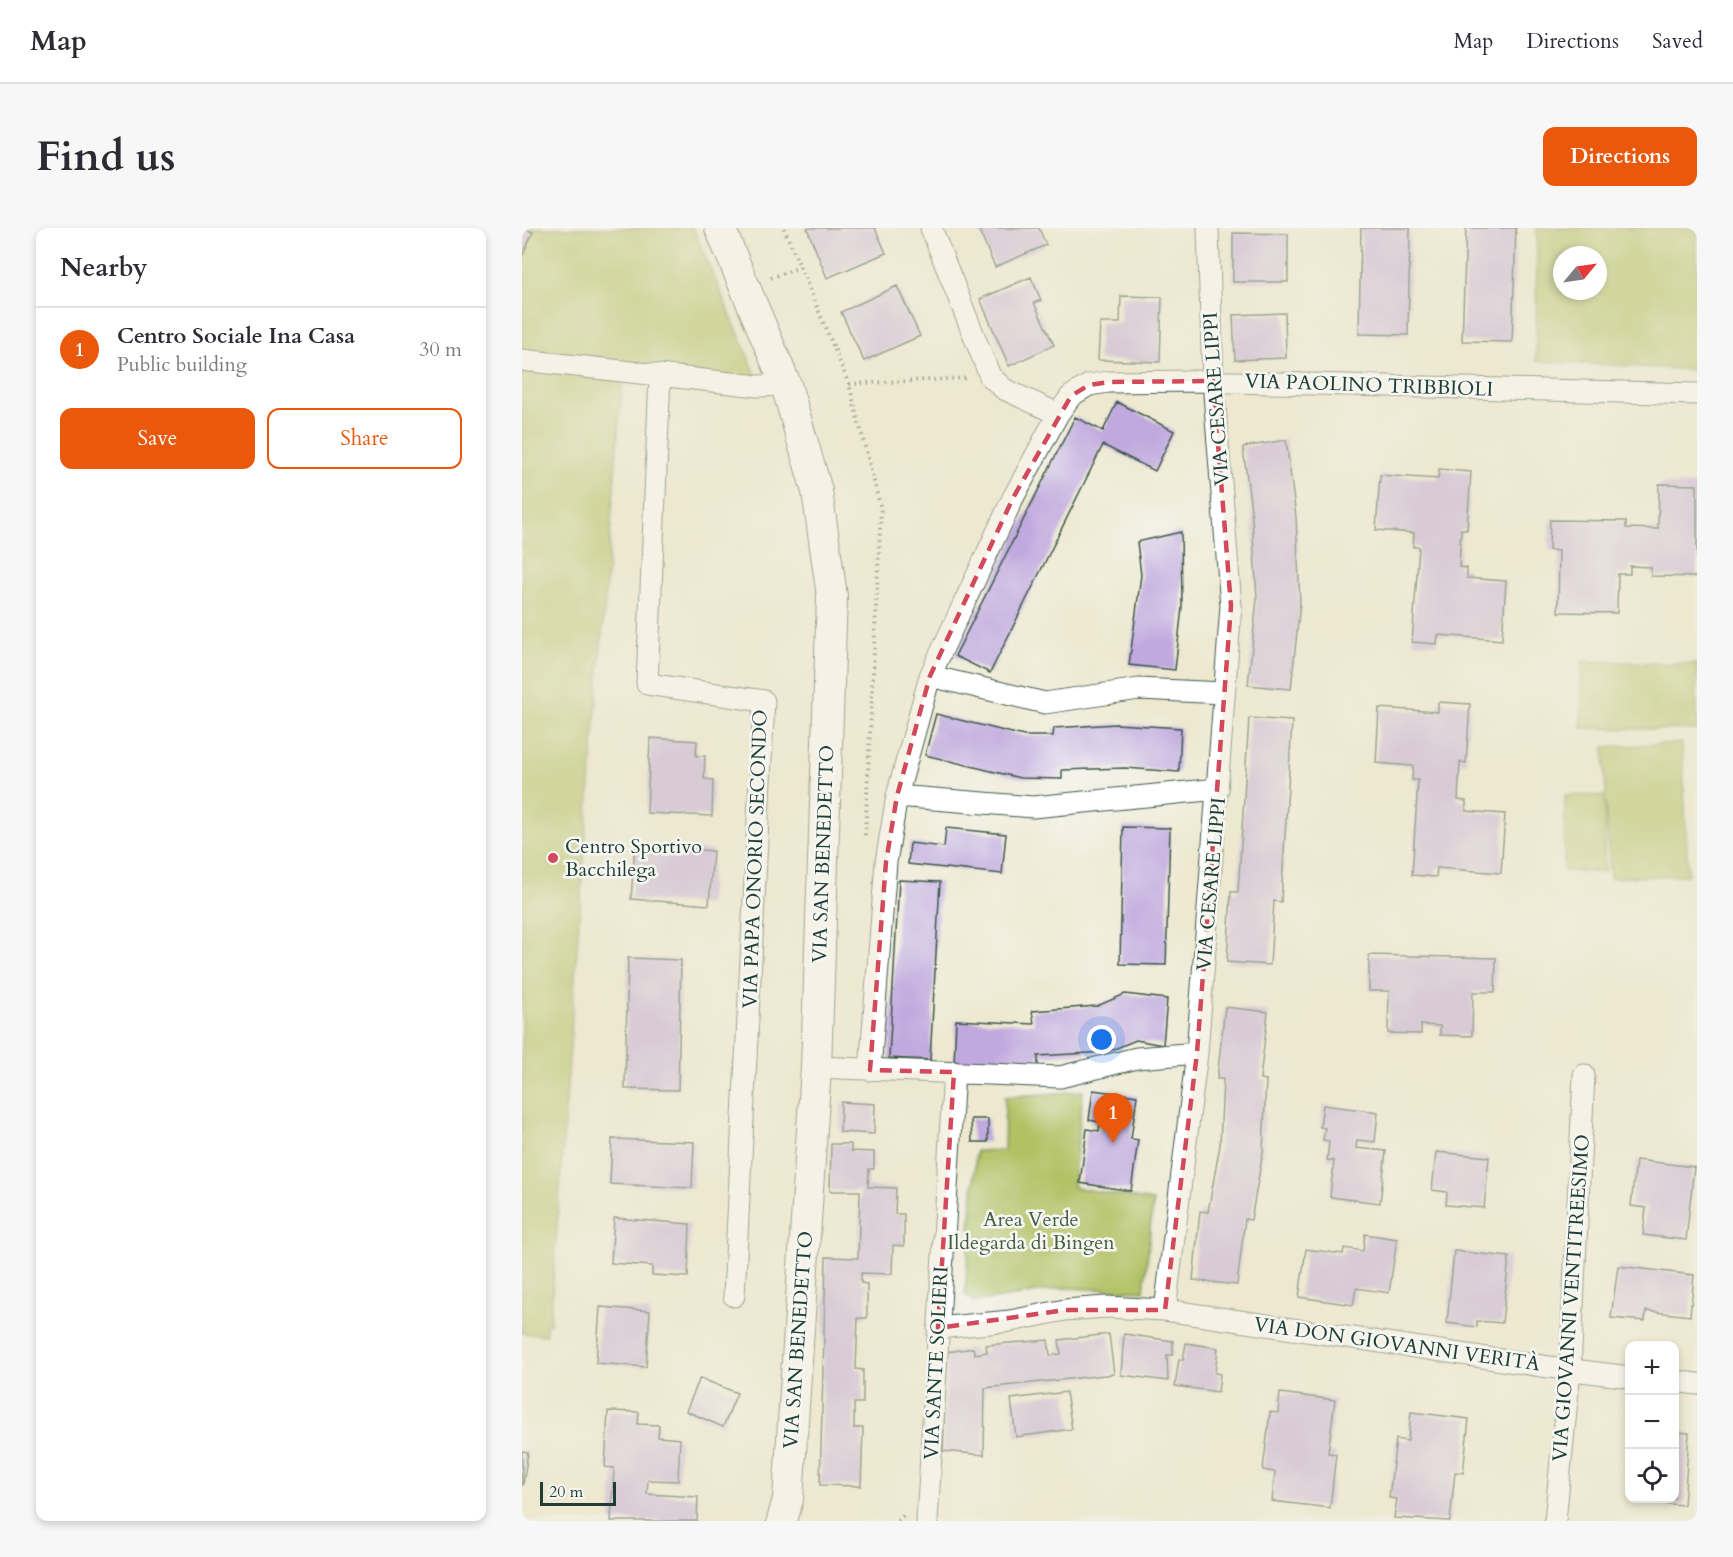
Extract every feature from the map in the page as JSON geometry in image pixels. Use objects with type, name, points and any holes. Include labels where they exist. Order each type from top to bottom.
[{"type":"street","name":"VIA SAN BENEDETTO","points":[[720,228],[786,385],[817,491],[832,596],[816,1067],[789,1514]]},
{"type":"street","points":[[931,228],[990,376],[1004,389],[1058,414]]},
{"type":"street","name":"VIA CESARE LIPPI","points":[[1165,1310],[1197,1053],[1231,606],[1213,381],[1208,228]]},
{"type":"street","points":[[522,360],[758,386],[786,385]]},
{"type":"street","name":"VIA PAPA ONORIO SECONDO","points":[[660,376],[647,684],[764,701],[734,1296]]},
{"type":"street","name":"VIA PAOLINO TRIBBIOLI","points":[[930,676],[1013,498],[1058,414],[1071,396],[1089,385],[1109,382],[1213,381],[1697,394]]},
{"type":"street","points":[[870,1070],[886,862],[897,796],[930,676],[1045,703],[1139,689],[1224,693]]},
{"type":"street","points":[[897,796],[1033,807],[1218,789]]},
{"type":"street","points":[[816,1067],[1060,1077],[1137,1058],[1197,1053]]},
{"type":"street","name":"VIA SANTE SOLIERI","points":[[927,1521],[954,1072]]},
{"type":"street","name":"VIA GIOVANNI VENTITREESIMO","points":[[1554,1521],[1570,1370],[1584,1076]]},
{"type":"street","points":[[938,1328],[1010,1321],[1065,1310],[1106,1307],[1165,1310]]},
{"type":"street","name":"VIA DON GIOVANNI VERITÀ","points":[[1165,1310],[1625,1377]]},
{"type":"street","points":[[1679,1382],[1697,1384]]},
{"type":"path","points":[[783,228],[849,384],[881,509],[864,841]]},
{"type":"path","points":[[849,384],[976,378]]},
{"type":"highlighted area","points":[[1213,381],[1231,606],[1197,1053],[1165,1310],[1065,1310],[938,1328],[954,1072],[870,1070],[886,862],[897,796],[930,676],[1013,498],[1071,396],[1089,385],[1109,382]]},
{"type":"green space","name":"Centro Sportivo Bacchilega","points":[[522,228],[693,228],[759,382],[623,374],[577,947],[550,1324],[546,1324],[546,1335],[522,1333]]},
{"type":"green space","points":[[1537,228],[1697,228],[1697,370],[1536,361]]},
{"type":"green space","points":[[1582,661],[1697,664],[1697,730],[1581,728]]},
{"type":"green space","points":[[1682,743],[1688,875],[1610,878],[1605,797],[1604,872],[1564,871],[1565,795],[1606,796],[1604,747]]},
{"type":"green space","name":"Area Verde Ildegarda di Bingen","points":[[1083,1091],[1073,1187],[1153,1201],[1144,1291],[1063,1288],[975,1302],[965,1295],[976,1151],[1004,1150],[1005,1097]]},
{"type":"building","points":[[522,228],[533,232],[522,257]]},
{"type":"building","points":[[807,228],[875,228],[886,253],[827,278]]},
{"type":"building","points":[[978,228],[1039,228],[1046,245],[995,267]]},
{"type":"building","points":[[1361,228],[1410,228],[1408,335],[1359,334]]},
{"type":"building","points":[[1466,228],[1516,228],[1512,342],[1462,341]]},
{"type":"building","points":[[1233,233],[1288,234],[1288,282],[1233,282]]},
{"type":"building","points":[[1031,277],[1041,300],[1034,303],[1054,345],[1009,366],[980,299]]},
{"type":"building","points":[[897,286],[920,336],[864,361],[841,312]]},
{"type":"building","points":[[1121,296],[1162,297],[1160,362],[1098,360],[1100,323],[1120,323]]},
{"type":"building","points":[[1285,313],[1286,358],[1235,360],[1233,315]]},
{"type":"building","points":[[1117,402],[1174,431],[1155,471],[1103,445],[990,673],[955,656],[1075,417],[1103,431]]},
{"type":"building","points":[[1286,440],[1296,517],[1300,603],[1291,689],[1248,685],[1257,599],[1252,518],[1243,447]]},
{"type":"building","points":[[1439,469],[1471,472],[1467,530],[1461,529],[1459,567],[1467,568],[1467,578],[1506,581],[1502,640],[1438,635],[1437,644],[1412,642],[1419,547],[1413,547],[1414,533],[1376,530],[1380,475],[1438,479]]},
{"type":"building","points":[[1659,484],[1697,485],[1697,577],[1651,576],[1651,567],[1630,566],[1630,574],[1618,574],[1617,613],[1558,612],[1559,551],[1549,550],[1550,520],[1626,521],[1626,528],[1658,529]]},
{"type":"building","points":[[1181,532],[1182,607],[1175,670],[1129,665],[1141,575],[1137,542]]},
{"type":"building","points":[[1438,702],[1470,704],[1466,763],[1460,762],[1458,800],[1466,801],[1466,811],[1505,814],[1501,873],[1437,868],[1436,877],[1412,875],[1418,780],[1412,780],[1413,766],[1376,763],[1379,708],[1438,712]]},
{"type":"building","points":[[936,714],[1024,736],[1053,736],[1054,728],[1116,724],[1181,728],[1179,772],[1125,768],[1062,770],[1062,779],[1020,778],[925,755]]},
{"type":"building","points":[[1249,718],[1292,721],[1281,902],[1274,901],[1270,965],[1227,962],[1231,892],[1238,892]]},
{"type":"building","points":[[650,738],[697,741],[696,756],[705,756],[704,779],[713,780],[712,816],[647,813]]},
{"type":"building","points":[[1123,827],[1170,828],[1166,965],[1120,964]]},
{"type":"building","points":[[946,828],[1006,834],[1002,874],[908,864],[910,843],[944,847]]},
{"type":"building","points":[[635,845],[713,851],[709,905],[631,899]]},
{"type":"building","points":[[899,880],[940,882],[930,1060],[889,1058]]},
{"type":"building","points":[[1369,955],[1496,958],[1495,992],[1473,992],[1472,1036],[1440,1035],[1440,1026],[1421,1025],[1421,1034],[1388,1033],[1389,991],[1369,991]]},
{"type":"building","points":[[628,958],[681,960],[678,1090],[625,1089]]},
{"type":"building","points":[[1125,994],[1167,999],[1163,1045],[1136,1040],[1107,1052],[1038,1056],[1038,1070],[954,1064],[956,1020],[1034,1024],[1032,1011],[1097,1006]]},
{"type":"building","points":[[1225,1007],[1268,1012],[1260,1079],[1266,1080],[1263,1152],[1251,1220],[1245,1219],[1237,1285],[1193,1280],[1200,1211],[1208,1212],[1220,1145],[1223,1079],[1217,1079]]},
{"type":"building","points":[[1093,1090],[1137,1096],[1131,1139],[1138,1140],[1131,1191],[1080,1183],[1087,1129],[1099,1131],[1100,1122],[1089,1120]]},
{"type":"building","points":[[841,1102],[875,1104],[874,1134],[840,1132]]},
{"type":"building","points":[[1323,1105],[1378,1112],[1375,1142],[1357,1140],[1356,1148],[1386,1151],[1380,1203],[1330,1197],[1334,1161],[1327,1160],[1329,1141],[1323,1140],[1325,1128],[1320,1127]]},
{"type":"building","points":[[971,1119],[988,1119],[988,1142],[972,1142]]},
{"type":"building","points":[[612,1139],[694,1142],[692,1188],[610,1184]]},
{"type":"building","points":[[831,1144],[851,1144],[851,1151],[874,1152],[874,1169],[869,1169],[868,1187],[896,1188],[895,1214],[904,1214],[904,1246],[893,1245],[892,1274],[861,1273],[861,1283],[867,1284],[867,1318],[858,1318],[856,1369],[863,1370],[863,1403],[854,1403],[854,1428],[863,1428],[861,1486],[820,1485],[826,1257],[858,1258],[860,1191],[830,1191]]},
{"type":"building","points":[[1436,1152],[1489,1157],[1484,1208],[1446,1205],[1447,1192],[1432,1190]]},
{"type":"building","points":[[1636,1160],[1694,1167],[1686,1240],[1643,1235],[1646,1208],[1631,1206]]},
{"type":"building","points":[[614,1218],[690,1224],[688,1277],[652,1275],[652,1266],[611,1263]]},
{"type":"building","points":[[1365,1234],[1397,1239],[1389,1293],[1356,1288],[1353,1305],[1299,1297],[1306,1249],[1343,1254],[1344,1248],[1363,1251]]},
{"type":"building","points":[[1454,1251],[1509,1257],[1502,1323],[1477,1321],[1477,1327],[1447,1323]]},
{"type":"building","points":[[1618,1266],[1694,1275],[1690,1316],[1646,1311],[1645,1321],[1611,1318]]},
{"type":"building","points":[[600,1307],[650,1311],[646,1367],[596,1363]]},
{"type":"building","points":[[1109,1334],[1114,1374],[985,1388],[984,1455],[943,1451],[947,1352],[973,1348],[975,1354],[987,1352],[986,1345],[1048,1340],[1050,1355],[1061,1354],[1059,1340]]},
{"type":"building","points":[[1124,1334],[1173,1341],[1173,1355],[1167,1355],[1168,1381],[1121,1375]]},
{"type":"building","points":[[1186,1343],[1218,1348],[1215,1373],[1220,1374],[1218,1392],[1175,1386],[1179,1359],[1183,1360]]},
{"type":"building","points":[[700,1378],[737,1393],[723,1427],[686,1411]]},
{"type":"building","points":[[1066,1392],[1072,1429],[1016,1437],[1011,1399]]},
{"type":"building","points":[[1280,1393],[1335,1400],[1328,1453],[1336,1454],[1330,1508],[1272,1501],[1275,1472],[1263,1470],[1270,1412],[1278,1413]]},
{"type":"building","points":[[608,1411],[639,1412],[638,1424],[659,1425],[658,1437],[680,1439],[678,1481],[648,1480],[647,1494],[698,1497],[697,1521],[611,1521],[614,1468],[605,1467]]},
{"type":"building","points":[[1411,1412],[1469,1419],[1463,1473],[1455,1472],[1450,1521],[1394,1518],[1397,1499],[1389,1498],[1396,1439],[1408,1441]]},
{"type":"building","points":[[1679,1432],[1689,1433],[1684,1505],[1654,1503],[1679,1503]]},
{"type":"building","points":[[522,1451],[528,1452],[523,1485],[522,1485]]},
{"type":"place","name":"Centro Sportivo Bacchilega","points":[[553,858]]},
{"type":"place","name":"Centro Sociale Ina Casa","points":[[1113,1143]]}]
